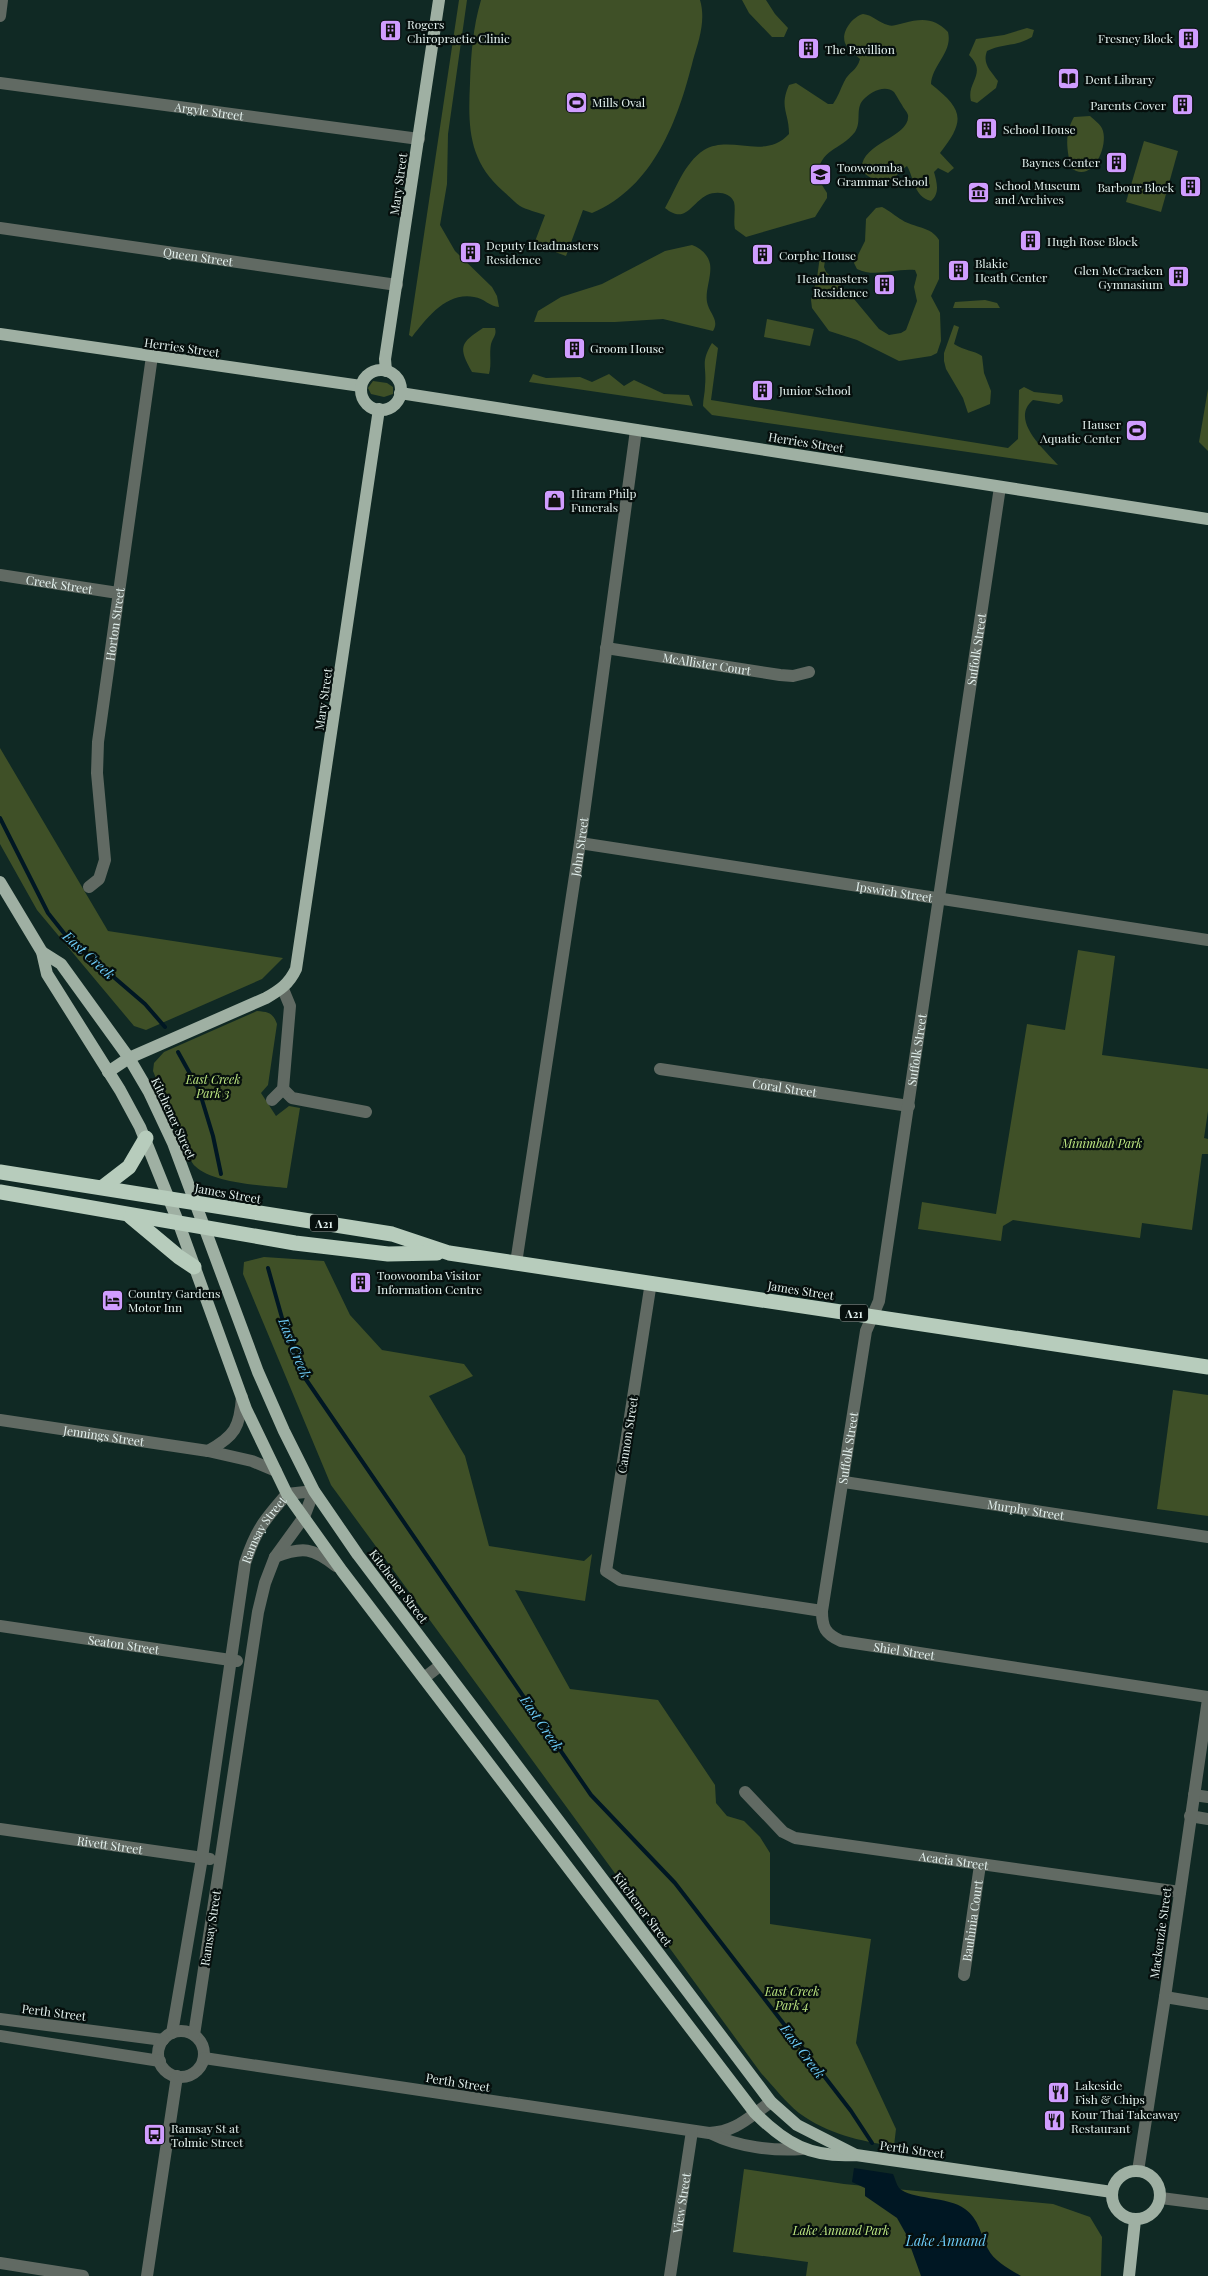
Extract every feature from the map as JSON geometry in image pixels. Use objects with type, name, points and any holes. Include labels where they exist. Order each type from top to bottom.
[{"type":"highway","points":[[103,1187],[129,1167],[146,1138]]},
{"type":"highway","name":"James Street","points":[[0,1172],[392,1234],[449,1253]]},
{"type":"highway","name":"James Street","points":[[0,1192],[206,1229],[388,1254],[449,1253],[651,1282],[1208,1368]]},
{"type":"highway","points":[[130,1216],[179,1257],[194,1267]]},
{"type":"main road","name":"Mary Street","points":[[386,371],[385,359],[419,140],[435,1]]},
{"type":"main road","name":"Herries Street","points":[[0,334],[361,386]]},
{"type":"main road","points":[[386,371],[396,377],[399,382],[400,393],[395,403],[385,409],[379,409],[370,406],[364,400],[361,386],[370,373],[386,371]]},
{"type":"main road","name":"Herries Street","points":[[400,393],[1208,519]]},
{"type":"main road","name":"Mary Street","points":[[283,989],[291,979],[296,968],[301,945],[379,409]]},
{"type":"main road","name":"Kitchener Street","points":[[0,882],[42,952],[47,974],[108,1072],[146,1138],[242,1398],[287,1494],[342,1571],[755,2113],[782,2138],[802,2149]]},
{"type":"main road","name":"Kitchener Street","points":[[42,952],[61,964],[129,1058],[157,1107],[206,1229],[258,1372],[284,1431],[314,1491],[358,1556],[771,2102],[798,2125],[856,2155]]},
{"type":"main road","points":[[108,1072],[129,1058],[283,989]]},
{"type":"main road","name":"Perth Street","points":[[802,2149],[838,2156],[856,2155],[1112,2192]]},
{"type":"main road","points":[[1138,2171],[1145,2172],[1155,2179],[1159,2185],[1161,2198],[1157,2208],[1150,2215],[1135,2220],[1124,2216],[1116,2208],[1112,2192],[1118,2179],[1124,2174],[1138,2171]]},
{"type":"main road","points":[[1129,2276],[1135,2220]]},
{"type":"street","points":[[0,16],[2,0]]},
{"type":"street","name":"Argyle Street","points":[[0,83],[419,140]]},
{"type":"street","name":"Queen Street","points":[[0,228],[397,285]]},
{"type":"street","name":"Horton Street","points":[[89,887],[99,879],[105,860],[98,773],[98,742],[152,356]]},
{"type":"street","name":"John Street","points":[[516,1263],[580,843],[636,430]]},
{"type":"street","name":"Suffolk Street","points":[[822,1611],[844,1482],[865,1338],[879,1301],[1000,487]]},
{"type":"street","name":"Creek Street","points":[[0,575],[118,593]]},
{"type":"street","name":"McAllister Court","points":[[606,648],[780,675],[793,676],[809,672]]},
{"type":"street","name":"Ipswich Street","points":[[580,843],[1208,940]]},
{"type":"street","points":[[272,1100],[283,1089],[290,1006],[283,989]]},
{"type":"street","name":"Coral Street","points":[[660,1069],[909,1106]]},
{"type":"street","points":[[283,1089],[292,1098],[366,1112]]},
{"type":"street","name":"Cannon Street","points":[[651,1282],[606,1571],[620,1580],[822,1611]]},
{"type":"street","points":[[208,1451],[223,1443],[235,1432],[241,1416],[242,1398]]},
{"type":"street","name":"Jennings Street","points":[[0,1420],[208,1451],[252,1461],[276,1472]]},
{"type":"street","name":"Murphy Street","points":[[844,1482],[1208,1537]]},
{"type":"street","name":"Ramsay Street","points":[[168,2036],[202,1858],[245,1563],[262,1522],[287,1494],[314,1491],[304,1517],[275,1557],[261,1597],[248,1663],[194,2035]]},
{"type":"street","points":[[275,1557],[289,1552],[310,1550],[322,1555],[342,1571]]},
{"type":"street","name":"Shiel Street","points":[[822,1611],[822,1626],[830,1636],[841,1641],[1208,1698]]},
{"type":"street","name":"Seaton Street","points":[[0,1626],[248,1663]]},
{"type":"street","points":[[424,1678],[441,1665]]},
{"type":"street","name":"Mackenzie Street","points":[[1138,2171],[1166,1997],[1208,1698]]},
{"type":"street","name":"Acacia Street","points":[[745,1792],[783,1832],[795,1838],[1180,1892]]},
{"type":"street","points":[[1194,1795],[1208,1797]]},
{"type":"street","points":[[1190,1816],[1208,1819]]},
{"type":"street","name":"Rivett Street","points":[[0,1829],[220,1861]]},
{"type":"street","name":"Bauhinia Court","points":[[964,1975],[980,1865]]},
{"type":"street","points":[[1166,1997],[1208,2004]]},
{"type":"street","points":[[1,2020],[0,2035],[160,2062]]},
{"type":"street","name":"Perth Street","points":[[1,2020],[168,2036]]},
{"type":"street","points":[[184,2031],[194,2035],[203,2047],[204,2058],[199,2068],[192,2074],[177,2076],[168,2072],[160,2062],[159,2050],[168,2036],[184,2031]]},
{"type":"street","name":"Perth Street","points":[[204,2058],[709,2133],[724,2133],[735,2128],[771,2102]]},
{"type":"street","points":[[147,2276],[177,2076]]},
{"type":"street","name":"View Street","points":[[670,2276],[692,2131]]},
{"type":"street","name":"Perth Street","points":[[709,2133],[726,2141],[785,2150],[802,2149]]},
{"type":"street","points":[[1161,2198],[1208,2204]]},
{"type":"street","points":[[0,2263],[83,2276]]},
{"type":"green space","points":[[459,0],[467,0],[448,134],[447,184],[440,225],[455,251],[492,287],[497,296],[499,307],[474,297],[455,298],[438,308],[412,337],[409,335]]},
{"type":"green space","name":"Mills Oval","points":[[481,0],[700,0],[702,8],[701,30],[680,106],[671,128],[647,169],[632,187],[614,201],[592,213],[583,210],[566,256],[534,244],[545,215],[526,209],[516,203],[491,179],[477,155],[470,128],[469,99],[473,41]]},
{"type":"green space","points":[[742,0],[766,0],[775,14],[788,28],[784,37],[772,37],[749,13]]},
{"type":"green space","points":[[863,14],[890,26],[917,20],[928,20],[943,27],[948,32],[948,46],[932,77],[931,84],[955,108],[957,115],[954,131],[940,153],[954,168],[948,173],[938,168],[934,172],[937,191],[931,201],[921,196],[907,166],[891,180],[882,182],[869,177],[862,171],[863,161],[868,154],[902,130],[907,123],[907,112],[894,92],[882,89],[870,94],[863,100],[859,107],[858,124],[855,132],[822,160],[817,177],[827,193],[827,198],[815,217],[746,237],[735,229],[734,202],[726,194],[714,193],[707,195],[683,213],[672,213],[665,208],[686,169],[697,155],[704,150],[714,146],[725,145],[769,146],[779,142],[789,134],[785,99],[789,85],[796,83],[828,104],[833,104],[846,78],[857,66],[860,59],[848,48],[844,39],[846,30],[851,22]]},
{"type":"green space","points":[[1027,28],[1034,30],[1032,37],[987,51],[986,64],[998,81],[996,88],[977,103],[971,101],[971,88],[977,68],[969,55],[976,39],[1004,35]]},
{"type":"green space","points":[[1090,116],[1099,124],[1103,131],[1103,147],[1091,168],[1085,172],[1078,172],[1071,168],[1068,148],[1069,130],[1074,117]]},
{"type":"green space","points":[[1144,141],[1178,151],[1161,212],[1126,202]]},
{"type":"green space","points":[[882,207],[907,223],[932,232],[939,240],[939,279],[931,296],[940,313],[941,341],[937,353],[931,356],[899,361],[857,340],[829,331],[812,308],[811,300],[820,256],[826,254],[824,267],[826,272],[849,293],[879,329],[889,335],[906,330],[917,301],[914,287],[917,275],[915,270],[871,273],[857,269],[854,263],[865,241],[866,219],[876,208]]},
{"type":"green space","points":[[692,245],[703,252],[710,264],[707,302],[715,320],[713,331],[663,319],[615,322],[534,322],[538,311],[561,297],[602,284],[665,251]]},
{"type":"green space","points":[[985,300],[997,303],[1000,308],[953,308],[955,302]]},
{"type":"green space","points":[[767,319],[814,329],[810,346],[764,337]]},
{"type":"green space","points":[[954,325],[959,327],[954,344],[982,356],[984,373],[991,391],[990,404],[968,413],[963,398],[946,369],[944,361],[944,353]]},
{"type":"green space","points":[[483,328],[495,328],[491,344],[489,374],[472,372],[463,351],[466,342]]},
{"type":"green space","points":[[712,343],[718,348],[711,400],[1008,448],[1018,439],[1019,390],[1024,387],[1034,392],[1062,395],[1063,401],[1059,404],[1033,400],[1027,408],[1025,416],[1027,425],[1038,443],[1058,465],[712,415],[703,406],[705,360]]},
{"type":"green space","points":[[533,374],[546,378],[580,377],[592,382],[609,374],[624,386],[634,380],[664,394],[689,395],[693,406],[529,382]]},
{"type":"green space","points":[[373,381],[387,383],[393,387],[393,394],[384,397],[371,394],[368,388]]},
{"type":"green space","points":[[1208,389],[1208,451],[1199,442]]},
{"type":"green space","points":[[0,748],[108,931],[283,958],[262,979],[146,1030],[134,1026],[37,910],[0,844]]},
{"type":"green space","name":"Minimbah Park","points":[[1078,950],[1115,956],[1102,1055],[1208,1069],[1208,1111],[1204,1138],[1208,1139],[1208,1154],[1202,1154],[1192,1230],[1142,1223],[1140,1238],[1013,1220],[1003,1226],[1001,1241],[918,1229],[922,1202],[996,1214],[1027,1024],[1065,1030]]},
{"type":"green space","name":"East Creek Park 3","points":[[257,1011],[270,1014],[274,1017],[277,1024],[268,1085],[261,1093],[276,1116],[289,1106],[300,1108],[287,1188],[226,1180],[214,1177],[195,1166],[180,1137],[153,1071],[154,1063],[164,1052]]},
{"type":"green space","name":"East Creek Park 4","points":[[264,1257],[324,1261],[350,1315],[382,1350],[464,1364],[473,1376],[429,1396],[465,1456],[489,1546],[584,1561],[592,1554],[585,1601],[515,1590],[570,1689],[658,1700],[715,1785],[716,1803],[727,1816],[744,1821],[760,1837],[770,1853],[770,1924],[871,1939],[856,2043],[896,2129],[894,2146],[844,2136],[810,2120],[789,2104],[761,2073],[331,1485],[243,1274],[244,1262]]},
{"type":"green space","points":[[1173,1390],[1208,1395],[1208,1516],[1157,1509]]},
{"type":"green space","name":"Lake Annand Park","points":[[744,2169],[844,2184],[1053,2204],[1090,2217],[1102,2237],[1101,2276],[806,2276],[808,2262],[733,2252]]},
{"type":"water","name":"Lake Annand","points":[[854,2168],[893,2174],[899,2188],[905,2192],[949,2202],[965,2209],[977,2222],[986,2244],[994,2257],[1021,2276],[921,2276],[906,2234],[897,2218],[865,2196],[865,2188],[852,2182]]},
{"type":"waterway","name":"East Creek","points":[[0,818],[48,913],[67,937],[145,1004],[165,1027]]},
{"type":"waterway","name":"East Creek","points":[[178,1052],[199,1090],[213,1136],[221,1174]]},
{"type":"waterway","name":"East Creek","points":[[268,1268],[284,1325],[305,1378],[591,1795],[675,1883],[851,2111],[872,2143]]},
{"type":"place","name":"Rogers Chiropractic Clinic","points":[[391,31]]},
{"type":"place","name":"Fresney Block","points":[[1189,38]]},
{"type":"place","name":"The Pavillion","points":[[809,49]]},
{"type":"place","name":"Dent Library","points":[[1069,79]]},
{"type":"place","name":"Mills Oval","points":[[576,102]]},
{"type":"place","name":"Parents Cover","points":[[1182,105]]},
{"type":"place","name":"School House","points":[[987,129]]},
{"type":"place","name":"Baynes Center","points":[[1116,162]]},
{"type":"place","name":"Toowoomba Grammar School","points":[[821,174]]},
{"type":"place","name":"Barbour Block","points":[[1190,187]]},
{"type":"place","name":"School Museum and Archives","points":[[979,192]]},
{"type":"place","name":"Hugh Rose Block","points":[[1031,241]]},
{"type":"place","name":"Deputy Headmasters Residence","points":[[470,252]]},
{"type":"place","name":"Corphe House","points":[[763,255]]},
{"type":"place","name":"Blakie Heath Center","points":[[959,270]]},
{"type":"place","name":"Glen McCracken Gymnasium","points":[[1179,277]]},
{"type":"place","name":"Headmasters Residence","points":[[884,285]]},
{"type":"place","name":"Groom House","points":[[574,348]]},
{"type":"place","name":"Junior School","points":[[763,390]]},
{"type":"place","name":"Hauser Aquatic Center","points":[[1137,431]]},
{"type":"place","name":"Hiram Philp Funerals","points":[[555,500]]},
{"type":"place","name":"Toowoomba Visitor Information Centre","points":[[361,1282]]},
{"type":"place","name":"Country Gardens Motor Inn","points":[[112,1300]]},
{"type":"place","name":"Lakeside Fish & Chips","points":[[1059,2092]]},
{"type":"place","name":"Kour Thai Takeaway Restaurant","points":[[1055,2121]]},
{"type":"place","name":"Ramsay St at Tolmie Street","points":[[155,2135]]}]
